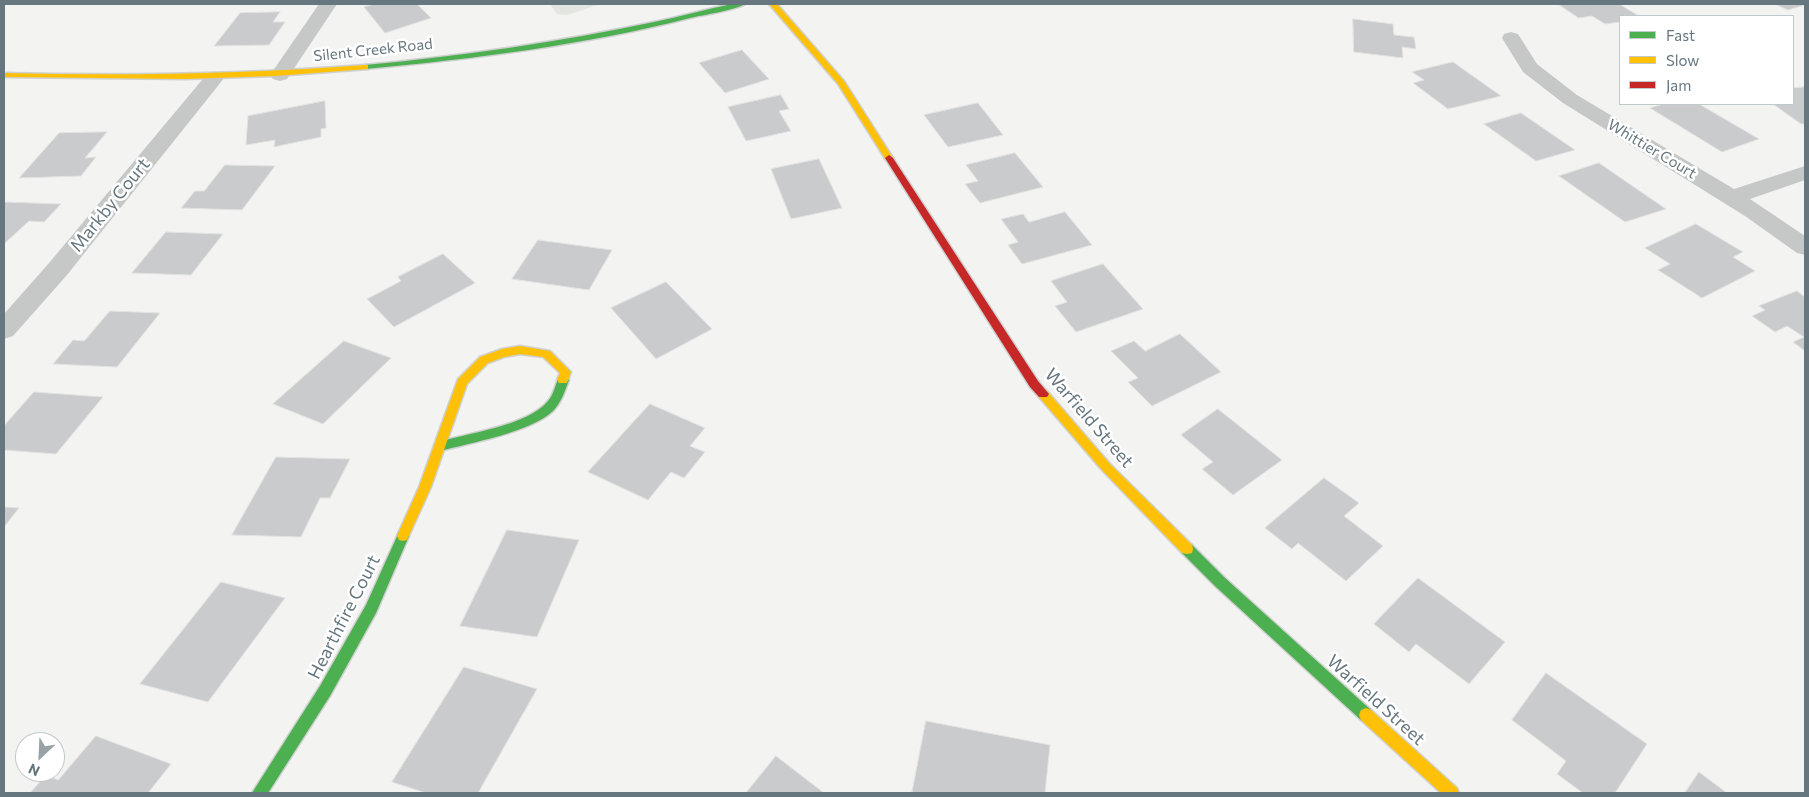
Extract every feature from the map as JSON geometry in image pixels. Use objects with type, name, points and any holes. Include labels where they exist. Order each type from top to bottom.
[{"type":"street","points":[[280,75],[328,4]]},
{"type":"street","name":"Silent Creek Road","points":[[4,75],[52,78],[214,78],[280,75],[408,63],[502,51],[642,27],[741,4]]},
{"type":"street","name":"Warfield Street","points":[[773,4],[841,83],[1034,384],[1106,467],[1220,582],[1452,793]]},
{"type":"street","name":"Whittier Court","points":[[1511,38],[1530,68],[1570,99],[1731,198],[1805,247]]},
{"type":"street","name":"Markby Court","points":[[4,330],[58,269],[214,78]]},
{"type":"street","points":[[1731,198],[1805,173]]},
{"type":"street","name":"Hearthfire Court","points":[[259,793],[325,691],[372,610],[425,487],[462,382],[484,360],[502,353],[520,350],[546,354],[566,372],[560,393],[546,412],[503,428],[440,446]]},
{"type":"shaded area","points":[[550,4],[601,4],[567,15],[557,14]]},
{"type":"building","points":[[375,4],[417,4],[431,18],[385,33],[364,7]]},
{"type":"building","points":[[1558,4],[1619,4],[1637,15],[1619,15],[1619,22],[1605,24],[1592,16],[1579,18]]},
{"type":"building","points":[[1775,4],[1805,4],[1805,5],[1788,10]]},
{"type":"building","points":[[280,12],[273,22],[285,22],[269,45],[214,46],[240,13]]},
{"type":"building","points":[[1353,19],[1393,24],[1394,35],[1414,37],[1416,49],[1402,47],[1403,58],[1354,52]]},
{"type":"building","points":[[742,50],[769,79],[725,93],[699,63]]},
{"type":"building","points":[[1453,62],[1501,96],[1448,109],[1413,83],[1424,80],[1412,72]]},
{"type":"building","points":[[1805,87],[1805,124],[1801,124],[1774,105],[1794,105],[1794,88]]},
{"type":"building","points":[[781,95],[789,109],[779,111],[791,131],[746,141],[728,107]]},
{"type":"building","points":[[325,101],[326,128],[321,129],[321,137],[274,147],[275,140],[246,145],[248,116]]},
{"type":"building","points":[[978,103],[1003,135],[948,147],[924,115]]},
{"type":"building","points":[[1660,105],[1701,105],[1759,139],[1722,152],[1650,108]]},
{"type":"building","points":[[1521,113],[1575,150],[1536,161],[1484,124]]},
{"type":"building","points":[[107,132],[85,158],[96,157],[81,176],[19,178],[59,133]]},
{"type":"building","points":[[1015,153],[1043,187],[980,203],[965,184],[978,181],[966,165]]},
{"type":"building","points":[[819,159],[842,208],[791,219],[771,169]]},
{"type":"building","points":[[1599,163],[1666,209],[1625,222],[1559,176]]},
{"type":"building","points":[[225,165],[275,166],[242,210],[181,208],[195,191],[204,191]]},
{"type":"building","points":[[4,202],[61,204],[44,222],[29,221],[4,244]]},
{"type":"building","points":[[1065,212],[1092,245],[1022,264],[1008,245],[1018,242],[1001,219],[1023,214],[1029,222]]},
{"type":"building","points":[[1696,224],[1743,252],[1733,257],[1755,271],[1702,298],[1658,270],[1670,264],[1645,248]]},
{"type":"building","points":[[166,232],[223,234],[191,275],[132,273]]},
{"type":"building","points":[[538,240],[612,250],[589,290],[512,279]]},
{"type":"building","points":[[443,254],[475,283],[394,327],[367,299],[401,281],[398,277]]},
{"type":"building","points":[[1103,264],[1143,309],[1076,332],[1055,306],[1067,302],[1051,281]]},
{"type":"building","points":[[666,282],[712,329],[656,359],[611,308]]},
{"type":"building","points":[[1797,291],[1805,297],[1805,351],[1793,342],[1804,337],[1787,326],[1775,332],[1752,316],[1765,310],[1759,306]]},
{"type":"building","points":[[110,311],[160,313],[117,367],[53,364],[73,340],[84,341]]},
{"type":"building","points":[[1180,334],[1221,372],[1152,406],[1128,382],[1138,378],[1111,351],[1134,341],[1145,351]]},
{"type":"building","points":[[344,341],[391,358],[323,424],[273,404]]},
{"type":"building","points":[[34,392],[103,397],[56,454],[4,450],[4,426]]},
{"type":"building","points":[[650,404],[705,428],[690,446],[705,452],[684,478],[671,472],[648,500],[588,472]]},
{"type":"building","points":[[1218,409],[1282,460],[1233,495],[1202,469],[1213,462],[1181,435]]},
{"type":"building","points":[[276,457],[350,459],[330,498],[320,498],[301,537],[232,535]]},
{"type":"building","points":[[1324,478],[1359,503],[1344,516],[1383,546],[1346,581],[1298,543],[1292,549],[1265,528]]},
{"type":"building","points":[[4,507],[19,508],[4,527]]},
{"type":"building","points":[[507,530],[579,540],[537,637],[460,626]]},
{"type":"building","points":[[1418,578],[1505,642],[1469,684],[1416,644],[1409,652],[1374,624]]},
{"type":"building","points":[[221,582],[285,598],[208,702],[140,684]]},
{"type":"building","points":[[464,667],[537,689],[478,793],[426,793],[392,782]]},
{"type":"building","points":[[1546,673],[1647,744],[1615,793],[1583,793],[1557,774],[1566,761],[1512,720]]},
{"type":"building","points":[[926,721],[1050,745],[1045,793],[912,793]]},
{"type":"building","points":[[96,736],[171,764],[148,793],[30,793],[40,782],[65,782],[65,772]]},
{"type":"building","points":[[776,756],[824,793],[746,793]]},
{"type":"building","points":[[1699,772],[1727,793],[1685,793]]},
{"type":"traffic: fast","points":[[365,67],[469,56],[573,40],[653,25],[741,4]]},
{"type":"traffic: fast","points":[[440,446],[511,427],[537,416],[552,404],[563,380]]},
{"type":"traffic: fast","points":[[259,793],[325,691],[371,609],[403,536]]},
{"type":"traffic: fast","points":[[1187,549],[1220,582],[1366,715]]},
{"type":"traffic: slow","points":[[773,4],[841,83],[889,158]]},
{"type":"traffic: slow","points":[[4,75],[185,77],[365,67]]},
{"type":"traffic: slow","points":[[403,536],[425,487],[462,382],[484,360],[502,353],[520,350],[546,354],[566,372],[563,380]]},
{"type":"traffic: slow","points":[[1043,394],[1106,467],[1187,549]]},
{"type":"traffic: slow","points":[[1366,715],[1452,793]]},
{"type":"traffic: jam","points":[[889,158],[1034,384],[1043,394]]}]
